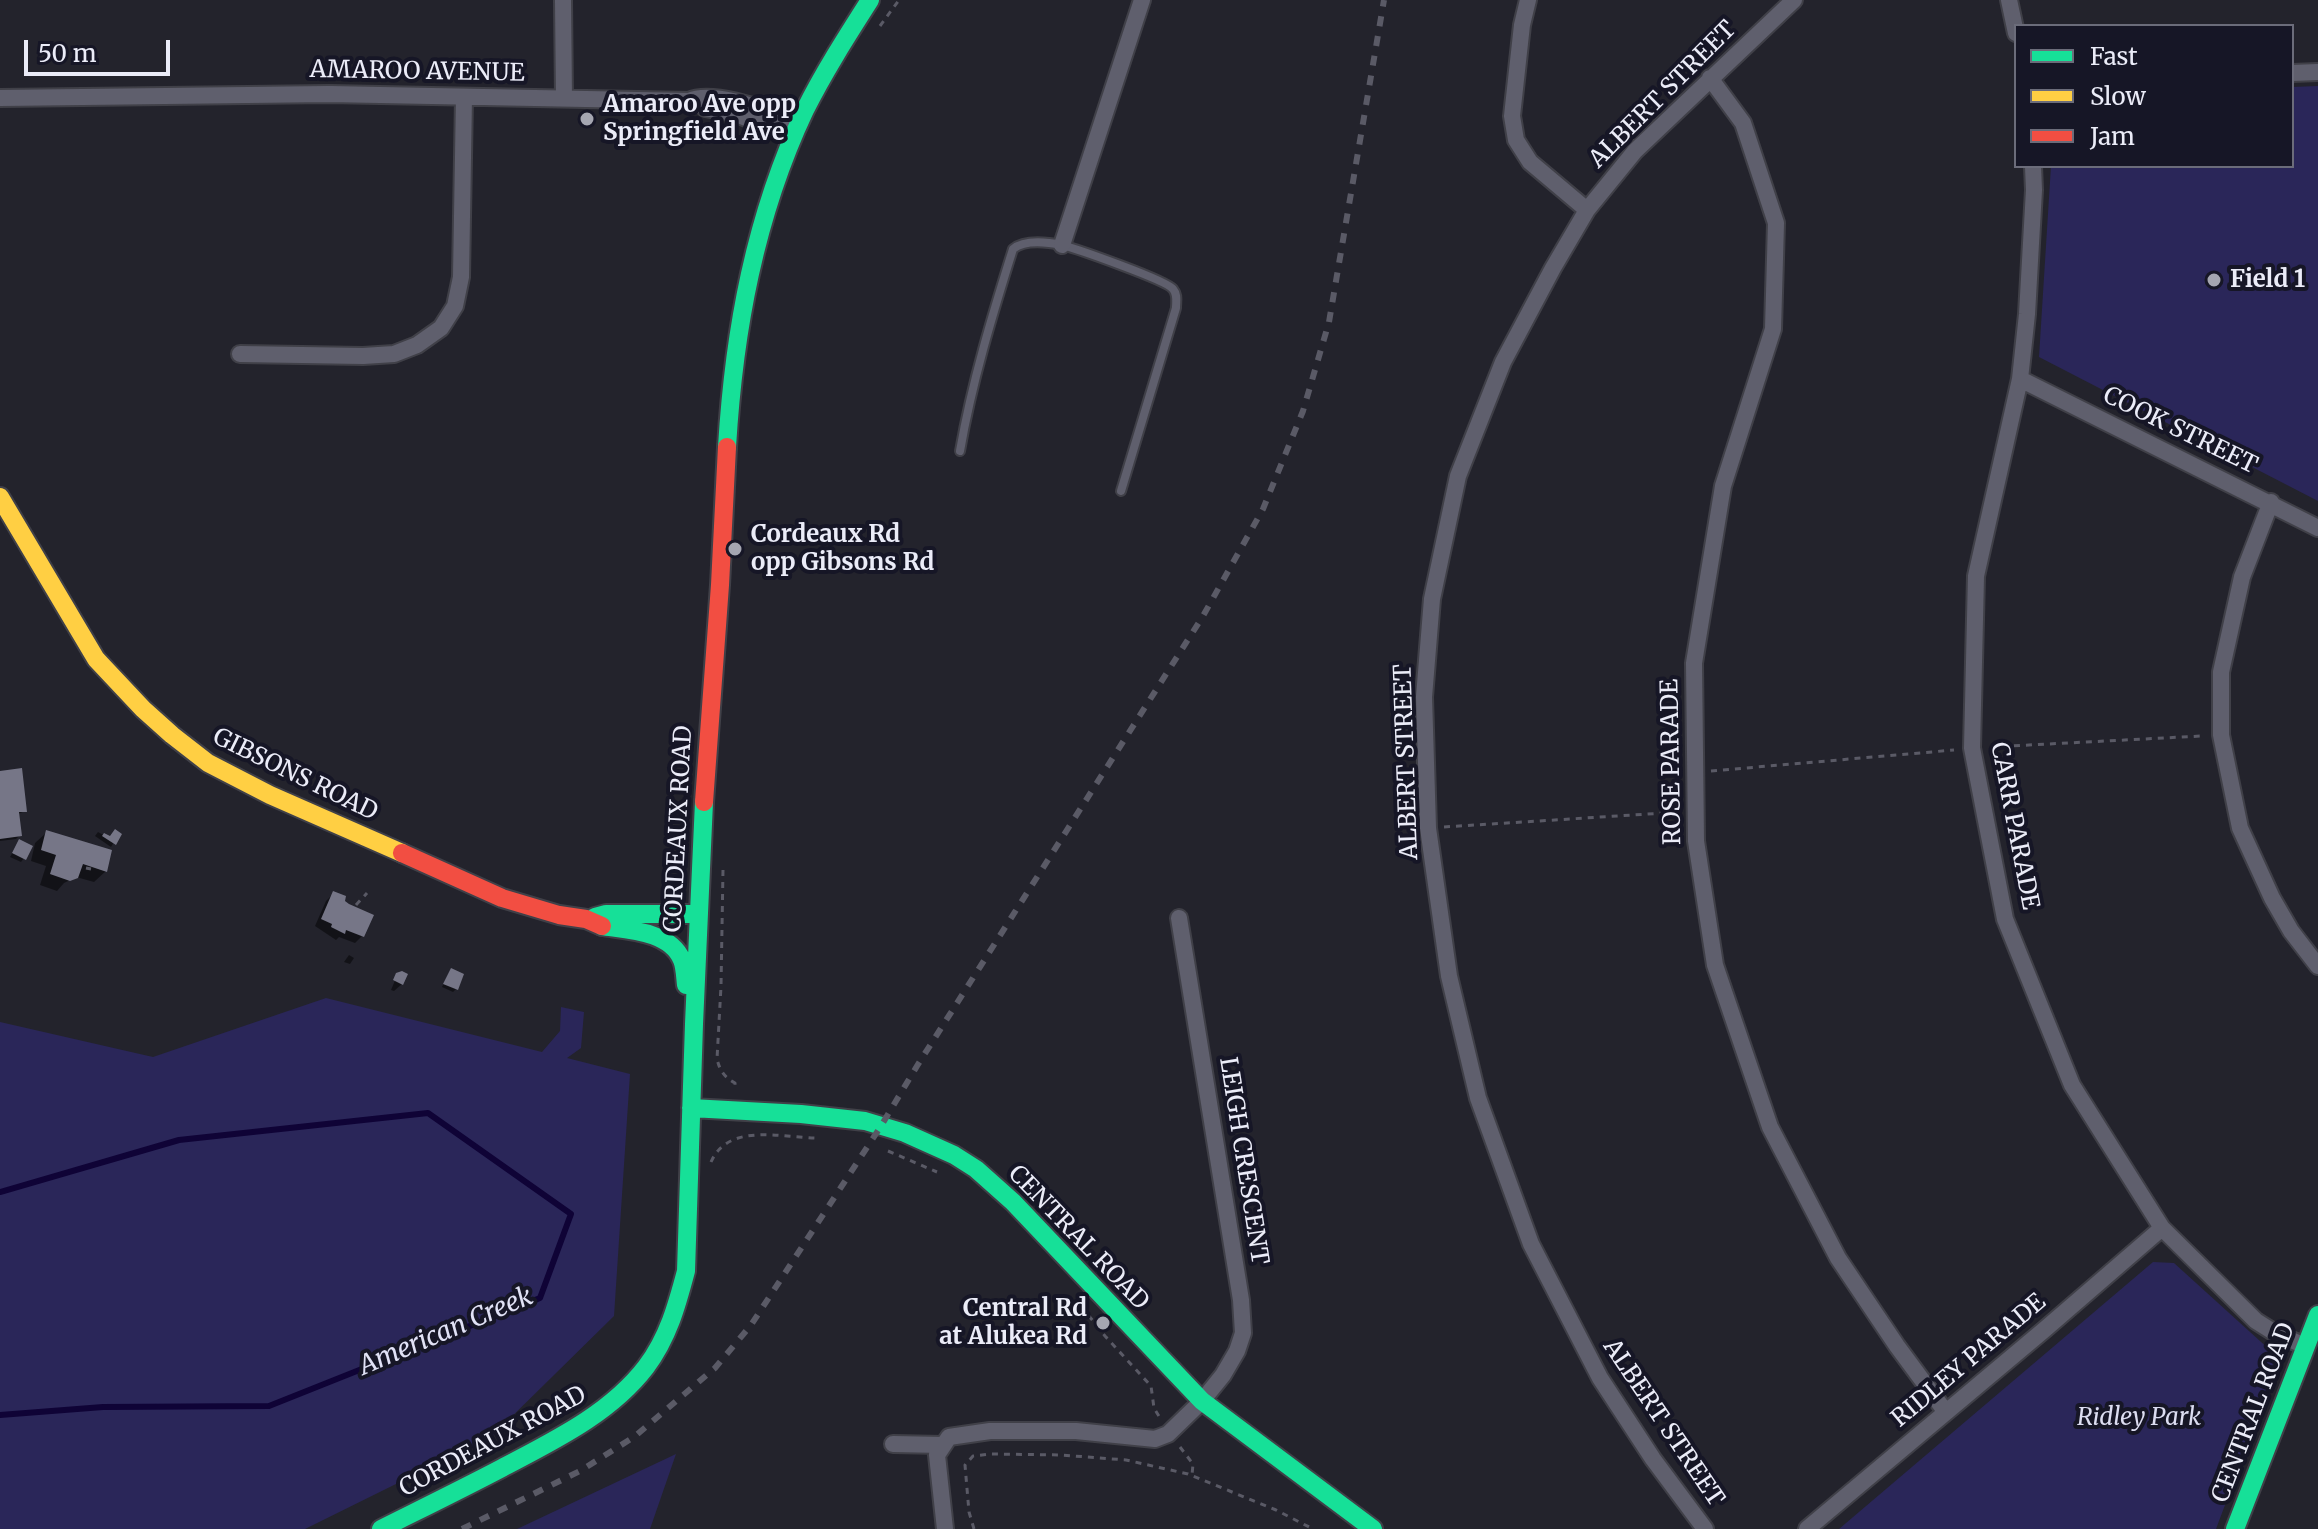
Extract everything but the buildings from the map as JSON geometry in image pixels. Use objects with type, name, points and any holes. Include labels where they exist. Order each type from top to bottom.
[{"type":"main road","name":"CORDEAUX ROAD","points":[[381,1529],[546,1445],[596,1416],[633,1383],[675,1316],[681,1299],[686,1271],[692,1049],[708,731],[730,401],[736,353],[744,302],[764,217],[796,129],[845,38],[870,0]]},
{"type":"main road","name":"GIBSONS ROAD","points":[[0,497],[96,659],[172,735],[208,763],[270,795],[502,898],[663,940],[676,949],[683,962],[687,1030],[692,1049]]},
{"type":"main road","name":"GIBSONS ROAD","points":[[586,919],[606,914],[698,914]]},
{"type":"main road","name":"CENTRAL ROAD","points":[[691,1108],[865,1121],[905,1133],[954,1155],[976,1169],[1013,1202],[1202,1401],[1373,1529]]},
{"type":"main road","name":"CENTRAL ROAD","points":[[2235,1529],[2318,1315]]},
{"type":"street","points":[[563,0],[564,98]]},
{"type":"street","points":[[1062,245],[1142,0]]},
{"type":"street","points":[[1528,0],[1522,25],[1512,116],[1516,140],[1530,162],[1587,210]]},
{"type":"street","name":"ALBERT STREET","points":[[1705,1529],[1653,1459],[1600,1378],[1531,1244],[1478,1098],[1449,976],[1428,828],[1424,697],[1432,599],[1458,476],[1503,362],[1587,210],[1635,151],[1794,0]]},
{"type":"street","points":[[2009,0],[2014,24]]},
{"type":"street","points":[[2294,73],[2318,72]]},
{"type":"street","name":"ROSE PARADE","points":[[1710,78],[1743,123],[1776,223],[1773,329],[1723,486],[1694,663],[1696,841],[1715,965],[1770,1127],[1838,1258],[1945,1411]]},
{"type":"street","name":"AMAROO AVENUE","points":[[0,98],[274,94],[689,101],[697,106],[796,129]]},
{"type":"street","points":[[240,354],[394,354],[417,345],[441,328],[455,306],[461,277],[464,97]]},
{"type":"street","name":"CARR PARADE","points":[[2033,168],[2027,314],[2020,379],[1976,576],[1972,748],[2005,919],[2072,1085],[2162,1228],[2256,1321],[2305,1346]]},
{"type":"street","name":"COOK STREET","points":[[2020,379],[2318,528]]},
{"type":"street","points":[[2271,502],[2242,577],[2221,672],[2221,735],[2240,828],[2272,898],[2291,931],[2318,966]]},
{"type":"street","name":"LEIGH CRESCENT","points":[[1170,1433],[1223,1375],[1243,1333],[1241,1300],[1179,918]]},
{"type":"street","name":"RIDLEY PARADE","points":[[1807,1529],[2162,1228]]},
{"type":"street","points":[[945,1529],[937,1455],[949,1437],[990,1431],[1076,1431],[1155,1439],[1170,1433]]},
{"type":"street","points":[[893,1444],[943,1445]]},
{"type":"lane","points":[[960,451],[984,341],[1013,249],[1026,242],[1062,245],[1157,279],[1172,287],[1176,295],[1176,308],[1121,491]]},
{"type":"path","points":[[876,32],[899,0]]},
{"type":"path","points":[[1695,773],[1972,748],[2221,735]]},
{"type":"path","points":[[1428,828],[1695,811]]},
{"type":"path","points":[[723,865],[717,1059],[725,1078],[735,1083]]},
{"type":"path","points":[[356,905],[367,893]]},
{"type":"path","points":[[711,1162],[717,1149],[734,1138],[823,1138]]},
{"type":"path","points":[[876,1147],[943,1174]]},
{"type":"path","points":[[1078,1303],[1151,1386],[1154,1408],[1193,1464],[1192,1475]]},
{"type":"path","points":[[974,1529],[969,1512],[965,1465],[973,1456],[990,1454],[1047,1454],[1126,1460],[1192,1475],[1313,1529]]},
{"type":"green space","name":"Field 1","points":[[2318,86],[2318,501],[2039,357],[2051,168],[2294,168],[2294,87]]},
{"type":"green space","points":[[326,998],[542,1052],[560,1031],[561,1007],[584,1012],[581,1048],[567,1058],[630,1074],[614,1316],[491,1437],[305,1529],[0,1529],[0,1022],[153,1057]]},
{"type":"green space","name":"Ridley Park","points":[[2153,1262],[2174,1263],[2271,1351],[2274,1374],[2216,1529],[1839,1529]]},
{"type":"green space","points":[[676,1454],[650,1529],[517,1529]]},
{"type":"waterway","name":"American Creek","points":[[0,1192],[179,1140],[428,1113],[571,1214],[540,1298],[269,1406],[103,1407],[0,1415]]},
{"type":"railway","points":[[462,1529],[580,1471],[634,1437],[715,1368],[751,1325],[881,1126],[1203,616],[1263,509],[1303,411],[1329,322],[1384,0]]},
{"type":"traffic: fast","points":[[727,447],[742,317],[760,232],[773,191],[805,110],[870,0]]},
{"type":"traffic: fast","points":[[381,1529],[580,1425],[632,1384],[654,1356],[666,1333],[686,1271],[704,802]]},
{"type":"traffic: fast","points":[[595,917],[606,914],[698,914]]},
{"type":"traffic: fast","points":[[602,926],[636,931],[668,943],[682,960],[686,985]]},
{"type":"traffic: fast","points":[[691,1108],[865,1121],[905,1133],[954,1155],[976,1169],[1013,1202],[1202,1401],[1373,1529]]},
{"type":"traffic: fast","points":[[2235,1529],[2318,1315]]},
{"type":"traffic: slow","points":[[0,497],[96,659],[172,735],[208,763],[270,795],[402,853]]},
{"type":"traffic: jam","points":[[704,802],[727,447]]},
{"type":"traffic: jam","points":[[402,853],[502,898],[559,915],[586,919],[602,926]]},
{"type":"place","name":"Amaroo Ave opp Springfield Ave","points":[[587,119]]},
{"type":"place","name":"Field 1","points":[[2214,280]]},
{"type":"place","name":"Cordeaux Rd opp Gibsons Rd","points":[[735,549]]},
{"type":"place","name":"Central Rd at Alukea Rd","points":[[1103,1323]]}]
